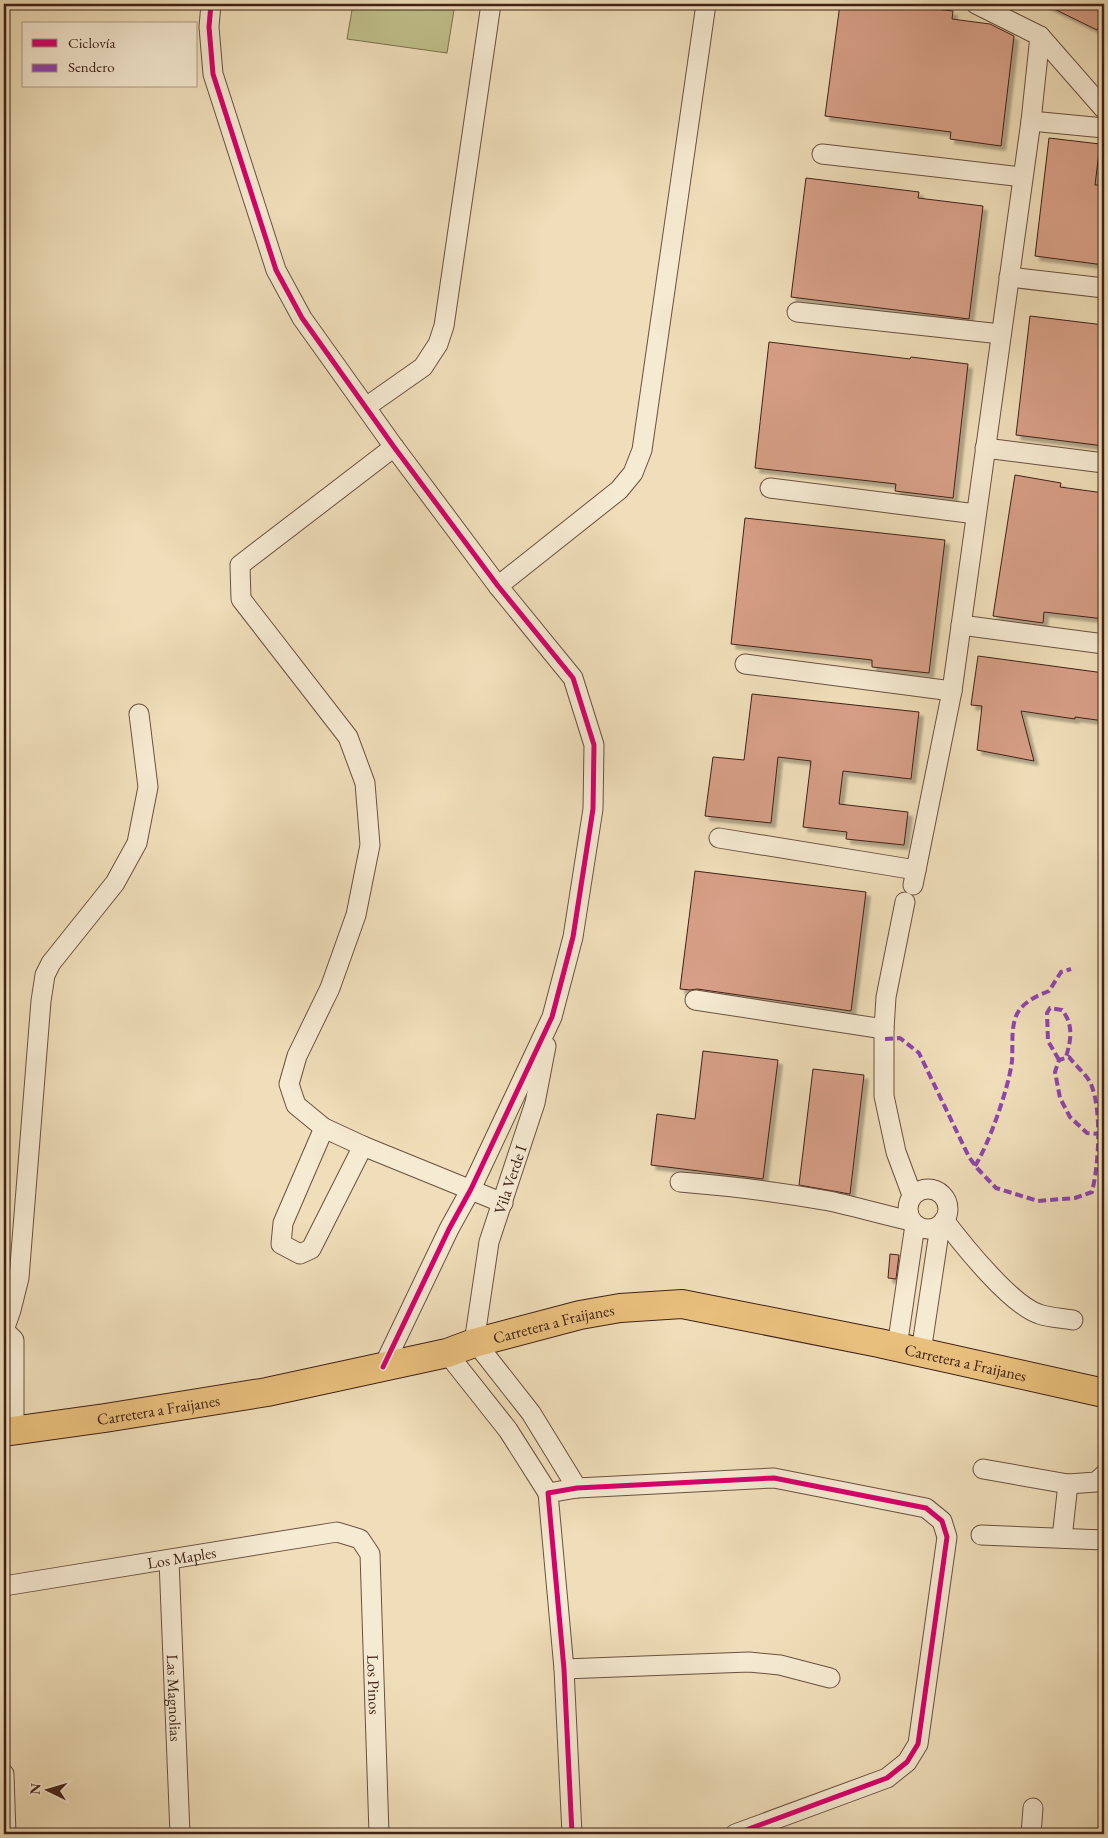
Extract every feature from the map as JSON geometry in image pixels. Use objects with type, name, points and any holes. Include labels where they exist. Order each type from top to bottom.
[{"type":"main road","name":"Carretera a Fraijanes","points":[[9,1432],[267,1392],[447,1353],[475,1343],[588,1313],[620,1308],[682,1304],[909,1350],[1104,1393]]},
{"type":"street","points":[[212,4],[209,27],[213,74],[276,270],[302,318],[394,447],[498,586],[573,678],[594,745],[592,819],[573,937],[552,1017],[471,1189],[449,1229],[383,1367]]},
{"type":"street","points":[[366,407],[423,367],[438,344],[444,326],[491,4]]},
{"type":"street","points":[[498,586],[619,490],[633,473],[642,450],[706,4]]},
{"type":"street","points":[[976,4],[1040,36],[1104,109]]},
{"type":"street","points":[[912,1195],[896,1152],[884,1096],[886,997],[912,886],[952,691],[1031,121],[1040,36]]},
{"type":"street","points":[[1031,121],[1104,128]]},
{"type":"street","points":[[822,154],[1022,177]]},
{"type":"street","points":[[1009,277],[1104,288]]},
{"type":"street","points":[[797,312],[1001,334]]},
{"type":"street","points":[[394,447],[240,565],[241,599],[348,737],[365,783],[370,845],[356,915],[330,988],[297,1056],[289,1084],[296,1105],[324,1128],[362,1146],[503,1203]]},
{"type":"street","points":[[985,448],[1104,463]]},
{"type":"street","points":[[770,488],[976,514]]},
{"type":"street","points":[[961,625],[1104,644]]},
{"type":"street","points":[[745,664],[952,691]]},
{"type":"street","points":[[9,1432],[16,1360],[14,1340],[4,1330],[19,1278],[41,1001],[45,975],[51,963],[115,883],[137,843],[148,787],[139,714]]},
{"type":"street","points":[[719,838],[912,886]]},
{"type":"street","points":[[695,1000],[884,1029]]},
{"type":"street","name":"Vila Verde I","points":[[475,1343],[489,1242],[535,1103],[552,1017]]},
{"type":"street","points":[[324,1128],[283,1223],[281,1244],[300,1254],[311,1249],[362,1146]]},
{"type":"street","points":[[680,1182],[804,1197],[913,1223],[926,1229],[942,1223]]},
{"type":"street","points":[[924,1189],[931,1189],[943,1195],[948,1208],[942,1223],[909,1350],[913,1223],[908,1210],[909,1200],[912,1195],[924,1189]]},
{"type":"street","points":[[942,1223],[969,1253],[1016,1299],[1038,1314],[1074,1320]]},
{"type":"street","points":[[475,1343],[531,1413],[577,1488]]},
{"type":"street","points":[[447,1353],[508,1430],[548,1493],[564,1669],[572,1834]]},
{"type":"street","points":[[983,1469],[1068,1484],[1096,1482],[1104,1475]]},
{"type":"street","points":[[548,1493],[577,1488],[774,1478],[926,1508],[942,1521],[947,1537],[918,1744],[907,1762],[887,1778],[735,1834]]},
{"type":"street","points":[[1062,1538],[1068,1484]]},
{"type":"street","name":"Los Maples","points":[[4,1586],[337,1532],[360,1539]]},
{"type":"street","points":[[982,1535],[1104,1540]]},
{"type":"street","name":"Los Pinos","points":[[360,1539],[370,1554],[379,1834]]},
{"type":"street","name":"Las Magnolias","points":[[170,1560],[180,1834]]},
{"type":"street","points":[[564,1669],[749,1662],[780,1665],[830,1678]]},
{"type":"street","points":[[4,1774],[6,1834]]},
{"type":"street","points":[[1031,1834],[1033,1808]]},
{"type":"green space","points":[[353,4],[455,4],[447,53],[347,39]]},
{"type":"building","points":[[840,4],[892,4],[953,11],[952,19],[990,24],[1014,36],[1001,146],[950,139],[951,132],[825,116]]},
{"type":"building","points":[[1044,4],[1104,4],[1104,16],[1097,30]]},
{"type":"building","points":[[1049,138],[1100,144],[1095,185],[1104,185],[1104,265],[1035,256]]},
{"type":"building","points":[[806,178],[919,192],[918,198],[983,206],[969,319],[791,297]]},
{"type":"building","points":[[1030,316],[1104,325],[1104,446],[1016,435]]},
{"type":"building","points":[[769,342],[968,364],[953,498],[895,491],[896,484],[755,468]]},
{"type":"building","points":[[1015,475],[1061,483],[1060,487],[1104,493],[1104,619],[1044,612],[1043,623],[993,616]]},
{"type":"building","points":[[745,518],[945,540],[929,673],[872,667],[872,660],[731,644]]},
{"type":"building","points":[[978,656],[1104,673],[1104,721],[1021,711],[1034,761],[977,750],[982,706],[971,705]]},
{"type":"building","points":[[752,694],[919,712],[911,779],[843,771],[839,804],[908,812],[904,845],[846,839],[847,832],[803,827],[811,761],[778,757],[771,823],[705,816],[713,757],[744,760]]},
{"type":"building","points":[[695,871],[866,892],[851,1011],[697,989],[680,989]]},
{"type":"building","points":[[703,1051],[778,1060],[763,1179],[651,1165],[657,1114],[695,1119]]},
{"type":"building","points":[[813,1069],[864,1075],[850,1194],[799,1185]]},
{"type":"building","points":[[890,1254],[899,1255],[896,1279],[888,1278]]},
{"type":"marked path","points":[[975,1166],[992,1130],[1003,1100],[1012,1061],[1013,1029],[1017,1014],[1029,1001],[1049,991],[1061,972],[1071,969]]},
{"type":"marked path","points":[[1059,1060],[1048,1041],[1047,1013],[1050,1008],[1062,1010],[1070,1027],[1070,1039],[1066,1057]]},
{"type":"marked path","points":[[885,1039],[900,1038],[919,1053],[969,1157],[996,1188],[1038,1201],[1075,1198],[1092,1192],[1098,1152],[1098,1137],[1098,1122],[1094,1095],[1091,1084],[1069,1057],[1059,1060],[1055,1072],[1060,1098],[1070,1117],[1087,1133],[1098,1134]]},
{"type":"cycle path","points":[[211,4],[209,27],[213,74],[276,270],[302,318],[394,447],[498,586],[573,678],[594,745],[593,809],[573,937],[552,1017],[471,1189],[449,1229],[383,1367]]},
{"type":"cycle path","points":[[572,1834],[564,1669],[548,1493],[577,1488],[774,1478],[926,1508],[942,1521],[947,1537],[918,1744],[907,1762],[887,1778],[735,1834]]}]
